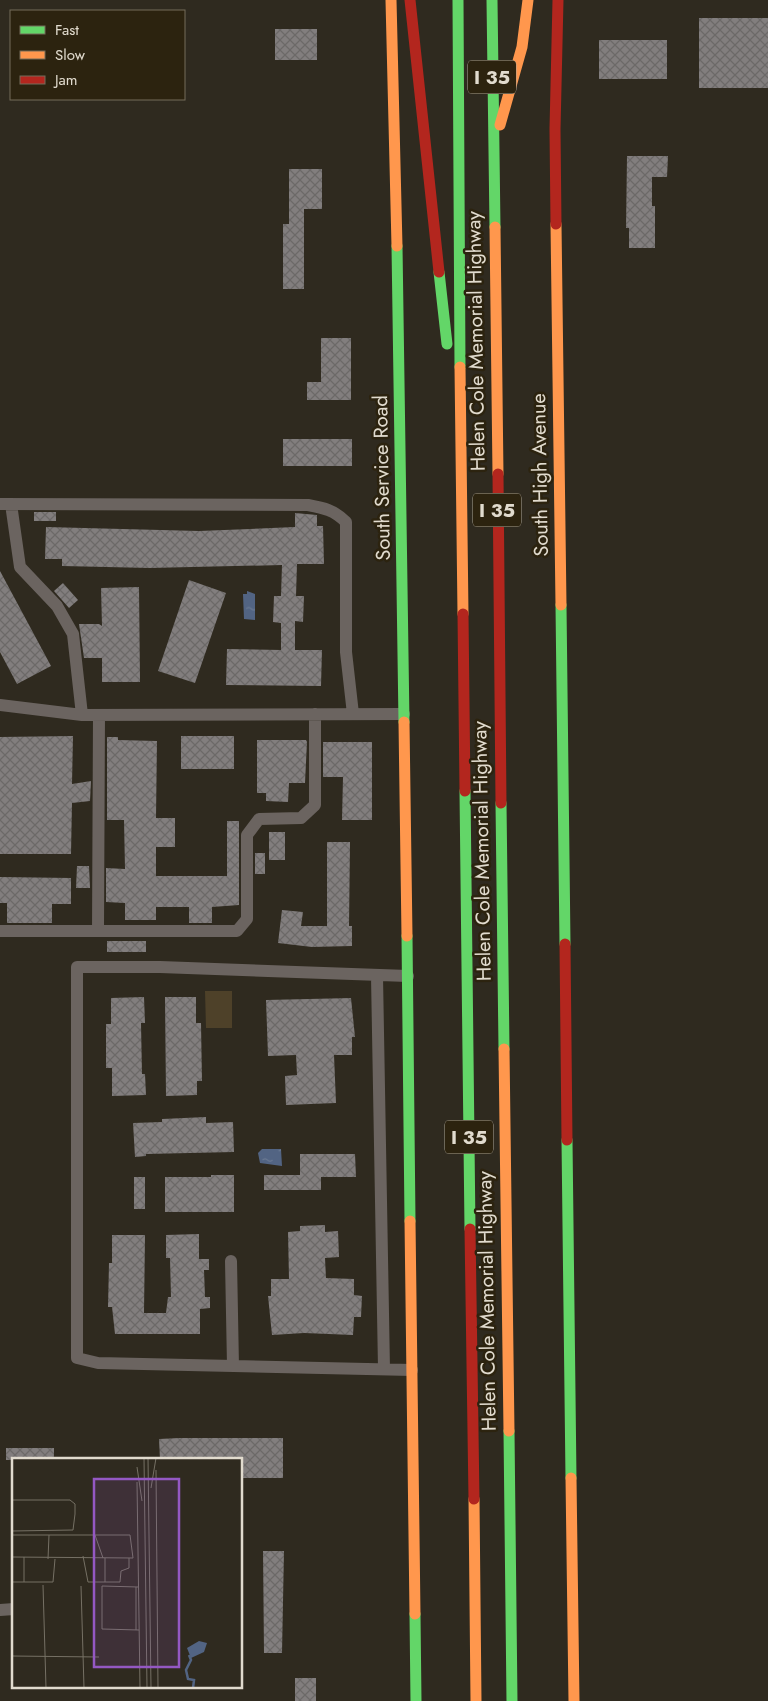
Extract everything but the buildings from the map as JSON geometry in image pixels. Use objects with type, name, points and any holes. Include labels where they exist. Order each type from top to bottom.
[{"type":"main road","name":"South Service Road","points":[[391,0],[399,304],[416,1701]]},
{"type":"main road","points":[[410,0],[434,238],[460,458]]},
{"type":"main road","name":"Helen Cole Memorial Highway","points":[[458,0],[460,458],[476,1701]]},
{"type":"main road","name":"Helen Cole Memorial Highway","points":[[492,0],[512,1701]]},
{"type":"main road","points":[[493,153],[522,47],[528,0]]},
{"type":"main road","name":"South High Avenue","points":[[558,0],[555,129],[574,1701]]},
{"type":"street","points":[[82,714],[73,634],[57,606],[20,567],[6,504],[308,505],[327,508],[339,515],[346,522],[346,652],[353,714]]},
{"type":"street","points":[[0,705],[82,714],[404,714]]},
{"type":"street","points":[[98,931],[99,714]]},
{"type":"street","points":[[0,931],[238,931],[247,919],[247,835],[259,819],[301,818],[315,805],[316,714]]},
{"type":"street","points":[[408,976],[160,968],[77,968],[77,1358],[98,1363],[412,1370]]},
{"type":"street","points":[[377,976],[384,1369]]},
{"type":"street","points":[[231,1261],[233,1366]]},
{"type":"shaded area","points":[[205,991],[232,991],[232,1028],[206,1028]]},
{"type":"water","points":[[247,591],[255,594],[255,620],[244,619],[243,594],[247,594]]},
{"type":"water","points":[[262,1149],[281,1149],[282,1166],[260,1163],[258,1153]]},
{"type":"traffic: fast","points":[[458,0],[460,367]]},
{"type":"traffic: fast","points":[[492,0],[495,227]]},
{"type":"traffic: fast","points":[[397,246],[404,722]]},
{"type":"traffic: fast","points":[[439,272],[447,344]]},
{"type":"traffic: fast","points":[[561,605],[565,944]]},
{"type":"traffic: fast","points":[[465,791],[470,1229]]},
{"type":"traffic: fast","points":[[501,803],[504,1049]]},
{"type":"traffic: fast","points":[[407,936],[410,1221]]},
{"type":"traffic: fast","points":[[567,1140],[571,1478]]},
{"type":"traffic: fast","points":[[509,1431],[512,1701]]},
{"type":"traffic: fast","points":[[415,1614],[416,1701]]},
{"type":"traffic: slow","points":[[391,0],[397,246]]},
{"type":"traffic: slow","points":[[500,125],[522,47],[528,0]]},
{"type":"traffic: slow","points":[[556,224],[561,605]]},
{"type":"traffic: slow","points":[[495,227],[498,474]]},
{"type":"traffic: slow","points":[[460,367],[463,614]]},
{"type":"traffic: slow","points":[[404,722],[407,936]]},
{"type":"traffic: slow","points":[[504,1049],[509,1431]]},
{"type":"traffic: slow","points":[[410,1221],[415,1614]]},
{"type":"traffic: slow","points":[[571,1478],[574,1701]]},
{"type":"traffic: slow","points":[[474,1499],[476,1701]]},
{"type":"traffic: jam","points":[[410,0],[439,272]]},
{"type":"traffic: jam","points":[[556,224],[555,129],[558,0]]},
{"type":"traffic: jam","points":[[498,474],[501,803]]},
{"type":"traffic: jam","points":[[463,614],[465,791]]},
{"type":"traffic: jam","points":[[565,944],[567,1140]]},
{"type":"traffic: jam","points":[[470,1229],[474,1499]]}]
